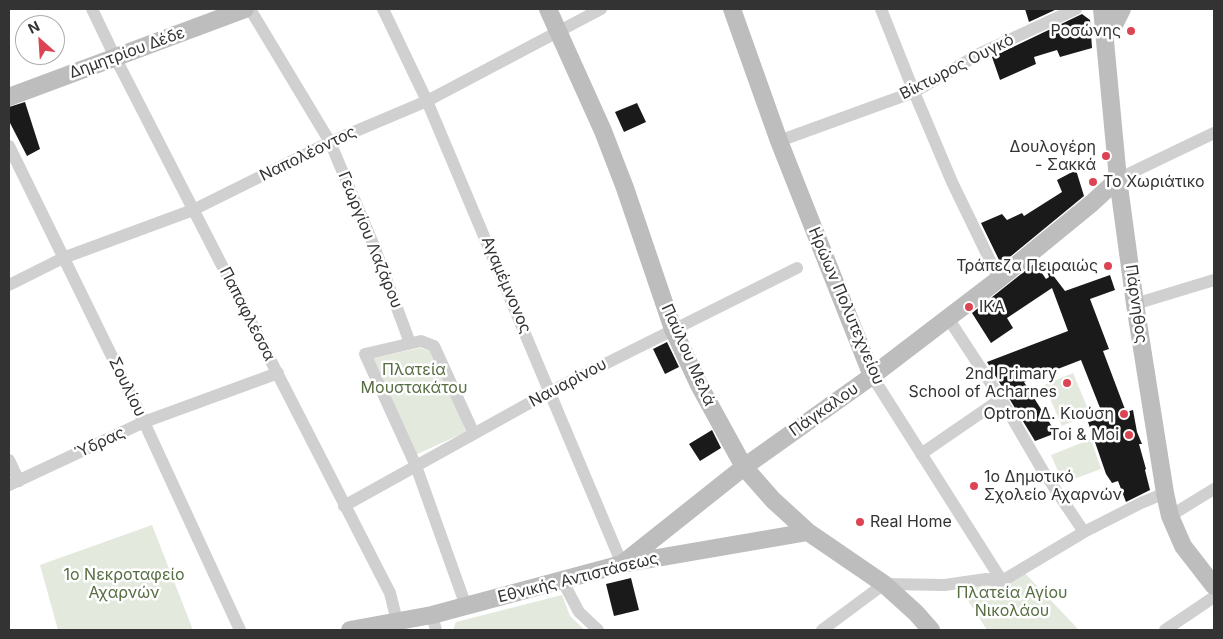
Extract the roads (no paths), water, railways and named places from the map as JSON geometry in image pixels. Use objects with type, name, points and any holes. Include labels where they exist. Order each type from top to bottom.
[{"type":"street","name":"Παπαφλέσσα","points":[[92,9],[115,58],[390,593],[398,621]]},
{"type":"street","name":"Δημητρίου Δέδε","points":[[9,97],[245,9]]},
{"type":"street","name":"Γεωργίου Λαζάρου","points":[[250,9],[330,142],[374,246],[410,343]]},
{"type":"street","name":"Αγαμέμνονος","points":[[383,9],[427,101],[551,391],[622,564]]},
{"type":"street","name":"Παύλου Μελά","points":[[548,9],[603,131],[625,188],[673,329],[699,385],[744,468],[773,500],[808,532],[884,584],[916,613],[931,630]]},
{"type":"street","name":"Ναπολέοντος","points":[[9,285],[63,258],[193,210],[330,142],[427,101],[601,9]]},
{"type":"street","name":"Ηρώων Πολυτεχνείου","points":[[732,9],[779,141],[872,376],[1002,581]]},
{"type":"street","points":[[881,9],[952,182],[999,280]]},
{"type":"street","name":"Βίκτωρος Ουγκό","points":[[779,141],[914,92],[981,53],[1076,9]]},
{"type":"street","name":"Πάρνηθος","points":[[1102,9],[1118,179],[1135,304],[1165,492],[1170,516],[1183,546],[1214,586]]},
{"type":"street","points":[[1103,33],[1112,29],[1122,9]]},
{"type":"street","points":[[1118,179],[1214,133]]},
{"type":"street","name":"Σουλίου","points":[[9,146],[144,422],[240,630]]},
{"type":"street","name":"Πάγκαλου","points":[[622,564],[744,468],[872,376],[999,280],[1118,179]]},
{"type":"street","name":"Ναυαρίνου","points":[[344,506],[551,391],[797,268]]},
{"type":"street","points":[[1135,304],[1214,280]]},
{"type":"street","points":[[948,318],[1001,399],[1043,471],[1084,532]]},
{"type":"street","points":[[466,606],[416,466],[365,354],[421,341],[434,346],[474,434]]},
{"type":"street","name":"Ύδρας","points":[[14,483],[144,422],[278,373]]},
{"type":"street","points":[[921,454],[1001,399]]},
{"type":"street","points":[[9,460],[14,483]]},
{"type":"street","points":[[1170,516],[1214,489]]},
{"type":"street","points":[[822,630],[884,584],[945,586],[986,579],[1002,581],[1084,532],[1141,502],[1165,492]]},
{"type":"street","name":"Εθνικής Αντιστάσεως","points":[[350,630],[398,621],[434,622],[466,606],[622,564],[808,532]]},
{"type":"street","points":[[562,580],[579,612],[598,630]]},
{"type":"street","points":[[1165,630],[1214,597]]},
{"type":"place","name":"Ροσώνης","points":[[1131,31]]},
{"type":"place","name":"Δουλογέρη - Σακκά","points":[[1106,156]]},
{"type":"place","name":"Το Χωριάτικο","points":[[1093,182]]},
{"type":"place","name":"Τράπεζα Πειραιώς","points":[[1108,266]]},
{"type":"place","name":"ΙΚΑ","points":[[969,307]]},
{"type":"place","name":"2nd Primary School of Acharnes","points":[[1067,383]]},
{"type":"place","name":"Optron Δ. Κιούση","points":[[1124,414]]},
{"type":"place","name":"Toi & Moi","points":[[1129,435]]},
{"type":"place","name":"1ο Δημοτικό Σχολείο Αχαρνών","points":[[974,486]]},
{"type":"place","name":"Real Home","points":[[860,522]]},
{"type":"park label","name":"Πλατεία Μουστακάτου","points":[[414,379]]},
{"type":"park label","name":"1ο Νεκροταφείο Αχαρνών","points":[[124,584]]},
{"type":"park label","name":"Πλατεία Αγίου Νικολάου","points":[[1012,602]]}]
